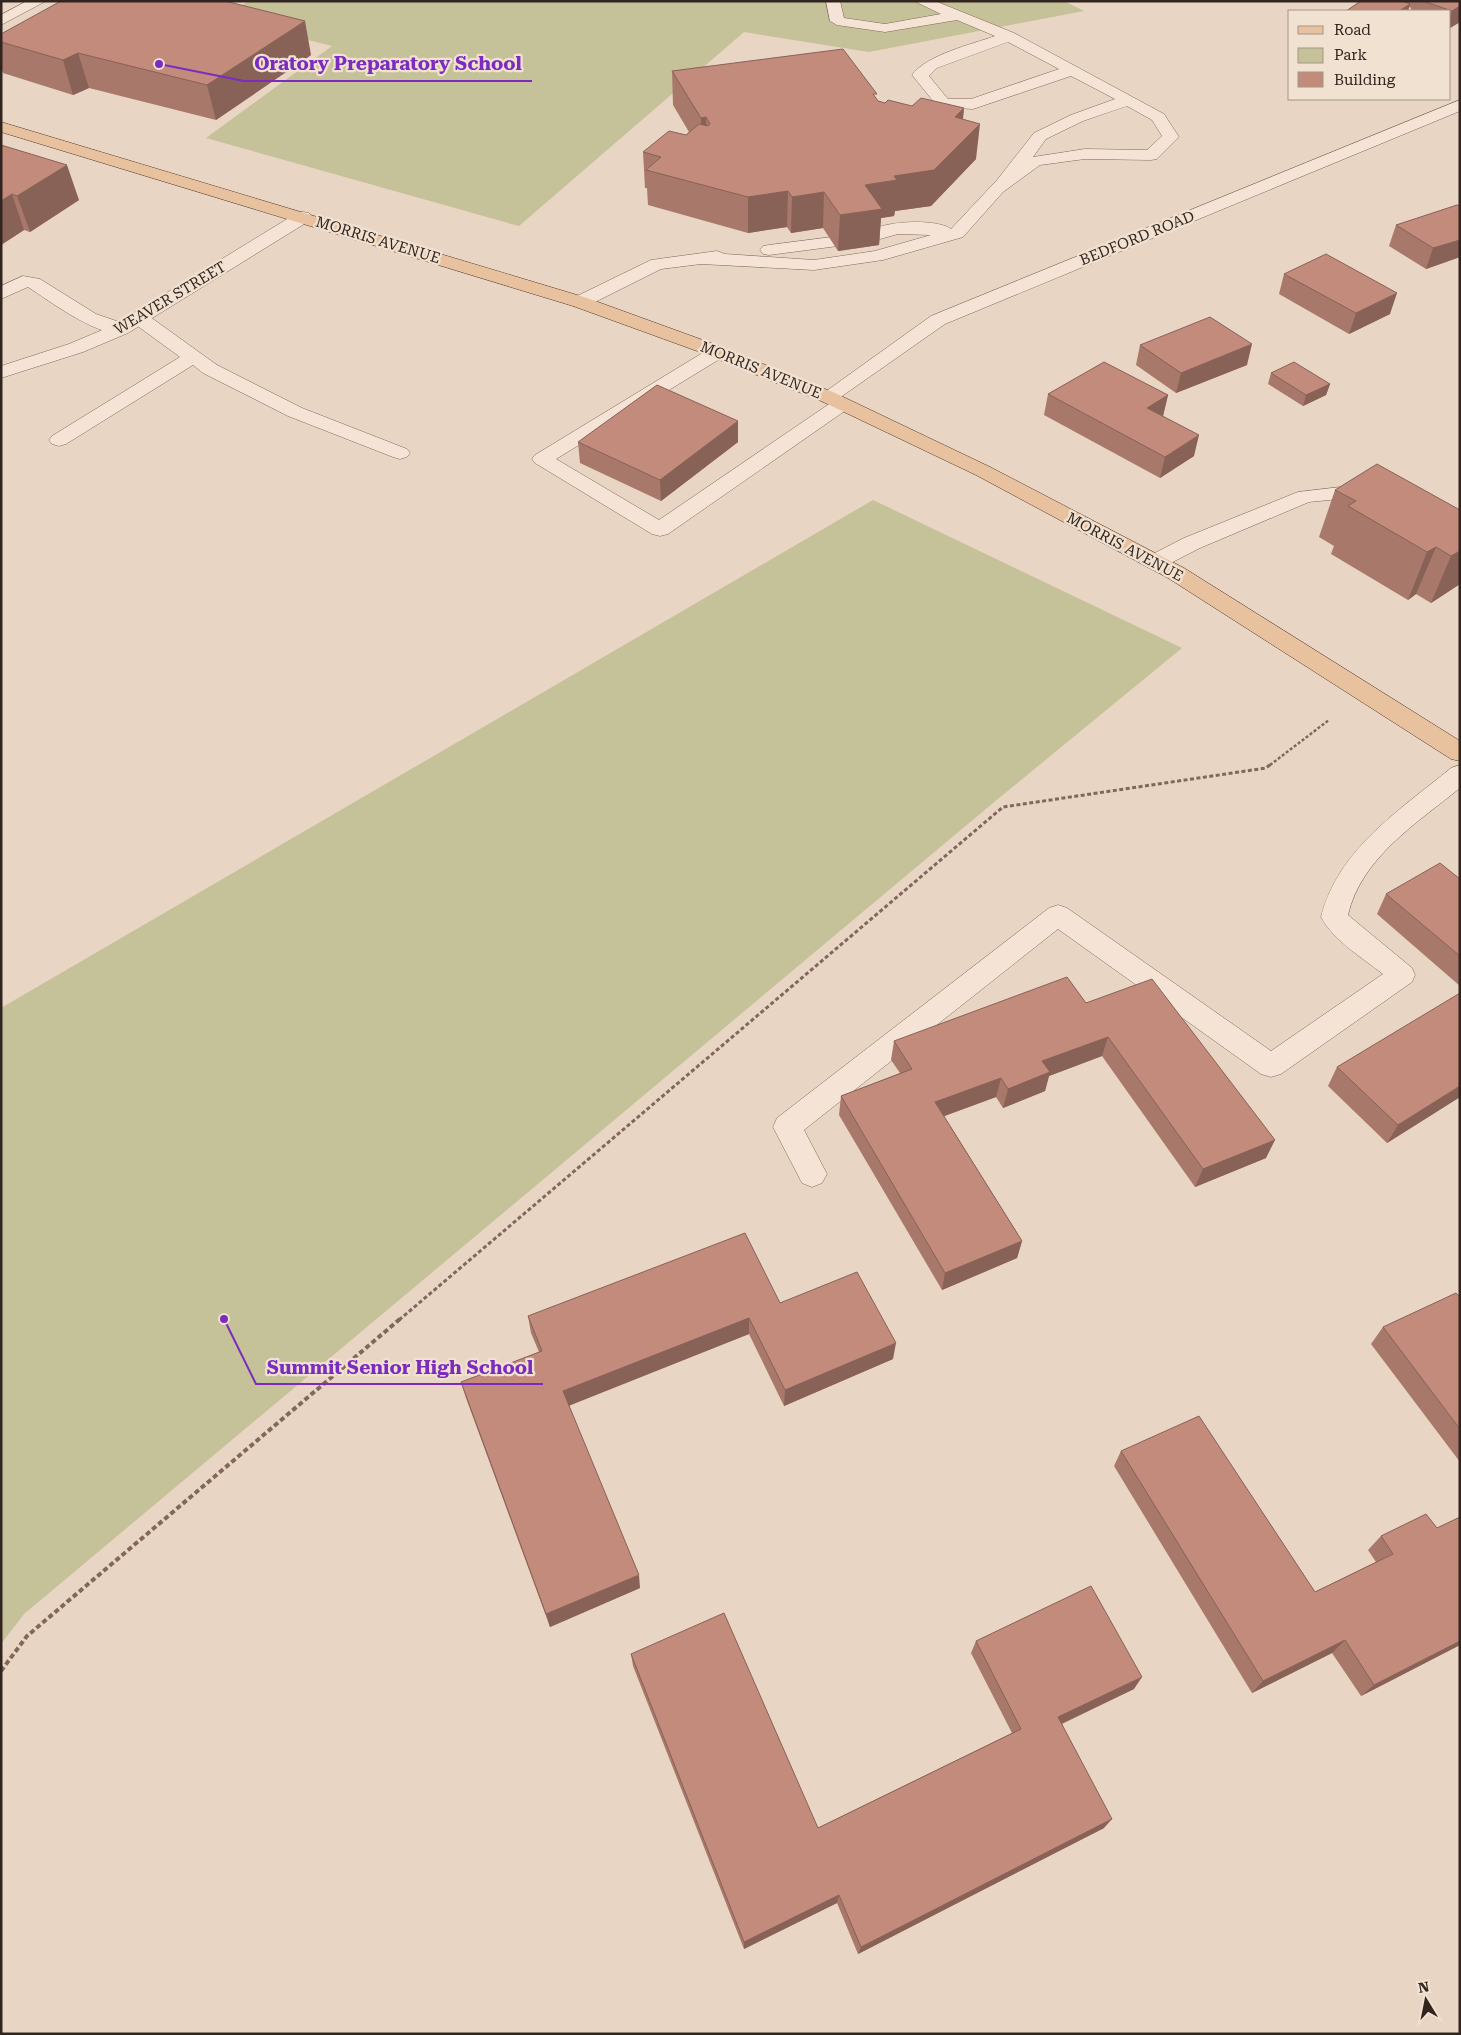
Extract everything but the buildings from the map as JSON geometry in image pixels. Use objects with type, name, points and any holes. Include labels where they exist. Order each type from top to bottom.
[{"type":"main road","name":"MORRIS AVENUE","points":[[1,127],[304,217],[580,302],[716,353],[835,401],[983,471],[1155,562],[1268,630],[1460,753]]},
{"type":"street","points":[[1,20],[39,1]]},
{"type":"street","points":[[833,1],[837,21],[885,28],[959,16]]},
{"type":"street","points":[[921,1],[1010,36],[1128,100],[1158,117],[1171,137],[1151,154],[1085,154],[1035,161],[1003,184]]},
{"type":"street","points":[[1010,36],[932,65],[920,75],[944,104],[973,104],[1072,70]]},
{"type":"street","points":[[698,258],[814,265],[877,256],[957,233],[1003,184],[1040,136],[1077,118],[1128,100]]},
{"type":"street","name":"BEDFORD ROAD","points":[[716,353],[542,459],[660,529],[783,443],[947,316],[1460,105]]},
{"type":"street","name":"WEAVER STREET","points":[[1,372],[76,348],[121,329],[304,217]]},
{"type":"street","points":[[873,236],[884,229],[912,227],[957,233]]},
{"type":"street","points":[[580,302],[657,264],[832,242]]},
{"type":"street","points":[[1,294],[23,281],[34,283],[89,318],[121,329]]},
{"type":"street","points":[[139,318],[210,369],[295,412],[400,453]]},
{"type":"street","points":[[59,440],[193,357]]},
{"type":"street","points":[[1155,562],[1192,543],[1305,496],[1367,490],[1392,502]]},
{"type":"street","points":[[812,1174],[787,1127],[1058,915],[1271,1066],[1402,974],[1341,926],[1334,917],[1335,903],[1356,864],[1460,774]]},
{"type":"path","points":[[1,1671],[27,1636],[1003,808],[1266,768],[1334,716],[1371,695]]},
{"type":"green space","points":[[249,1],[1064,1],[1084,11],[869,52],[744,32],[519,226],[206,138],[332,46],[222,18]]},
{"type":"green space","points":[[873,500],[1182,648],[993,803],[24,1614],[1,1644],[1,1008]]},
{"type":"place","name":"Oratory Preparatory School","points":[[159,64]]},
{"type":"place","name":"Summit Senior High School","points":[[224,1319]]}]
